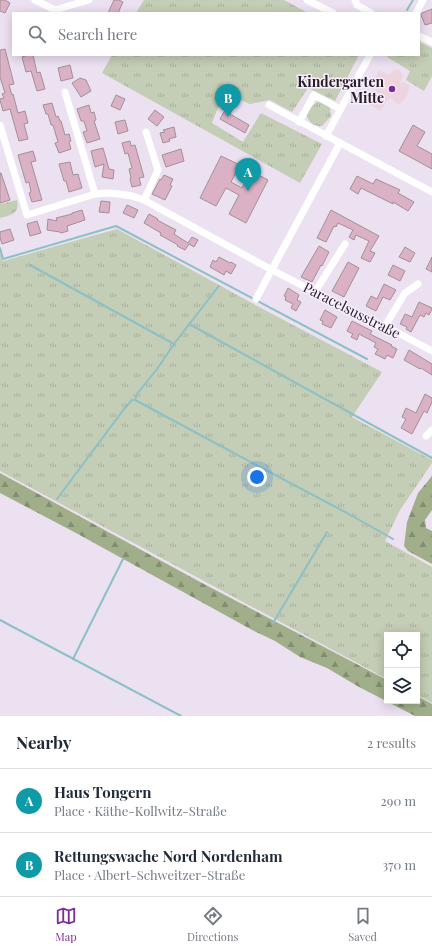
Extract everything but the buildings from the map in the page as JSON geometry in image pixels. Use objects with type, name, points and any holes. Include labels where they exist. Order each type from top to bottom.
[{"type":"street","points":[[35,0],[54,10],[89,0]]},
{"type":"street","points":[[307,0],[332,12]]},
{"type":"street","points":[[355,0],[357,5],[369,12]]},
{"type":"street","points":[[417,12],[423,0]]},
{"type":"street","points":[[420,36],[432,42]]},
{"type":"street","points":[[326,136],[369,56]]},
{"type":"street","points":[[65,92],[95,194]]},
{"type":"street","points":[[299,122],[314,95],[340,109]]},
{"type":"street","points":[[269,105],[432,192]]},
{"type":"street","name":"Paracelsusstraße","points":[[0,125],[27,215],[95,194],[119,194],[144,200],[375,325],[385,326],[432,351]]},
{"type":"street","points":[[144,200],[158,170],[146,132]]},
{"type":"street","points":[[256,298],[340,143]]},
{"type":"street","points":[[315,292],[345,244]]},
{"type":"street","points":[[385,326],[405,293],[418,284]]},
{"type":"street","points":[[426,436],[432,430]]},
{"type":"shaded area","name":"Kindergarten Mitte","points":[[399,69],[403,76],[400,84],[403,82],[410,86],[406,97],[399,105],[394,102],[392,98],[387,100],[381,111],[363,101],[367,94],[375,91],[378,84],[375,78],[379,70],[387,75],[391,74],[392,71]]},
{"type":"green space","points":[[144,0],[284,0],[306,12],[137,12]]},
{"type":"green space","points":[[420,42],[432,48],[432,76],[424,91],[406,80],[410,71],[387,57],[420,56]]},
{"type":"green space","points":[[111,56],[358,56],[335,101],[308,88],[292,112],[270,100],[250,104],[227,94],[219,105],[212,123],[243,142],[261,113],[322,144],[300,183],[102,73]]},
{"type":"green space","points":[[317,102],[325,102],[330,108],[331,116],[322,126],[312,124],[307,116],[310,108]]},
{"type":"green space","points":[[17,200],[18,205],[16,211],[11,215],[0,218],[0,204]]},
{"type":"green space","points":[[117,229],[259,307],[382,372],[352,417],[432,460],[432,463],[400,510],[385,541],[432,567],[432,703],[420,697],[420,632],[384,632],[384,677],[0,471],[0,252],[3,261]]},
{"type":"green space","points":[[0,473],[202,583],[384,678],[384,700],[327,668],[300,657],[275,641],[0,493]]},
{"type":"green space","points":[[432,476],[432,510],[425,520],[426,528],[432,531],[432,564],[408,551],[404,546],[407,522],[418,493]]},
{"type":"green space","points":[[420,698],[432,704],[432,716],[415,716],[392,704],[420,704]]},
{"type":"waterway","points":[[407,10],[413,0]]},
{"type":"waterway","points":[[0,248],[3,259],[116,226],[367,359]]},
{"type":"waterway","points":[[30,265],[174,344]]},
{"type":"waterway","points":[[57,499],[124,409],[132,400],[135,400],[137,394],[218,287]]},
{"type":"waterway","points":[[189,324],[432,458]]},
{"type":"waterway","points":[[135,400],[393,539]]},
{"type":"waterway","points":[[273,623],[327,532]]},
{"type":"waterway","points":[[73,659],[123,559]]},
{"type":"waterway","points":[[0,620],[181,716]]},
{"type":"place","name":"Kindergarten Mitte","points":[[392,89]]},
{"type":"place","name":"Rettungswache Nord Nordenham","points":[[228,117]]},
{"type":"place","name":"Haus Tongern","points":[[248,191]]}]
